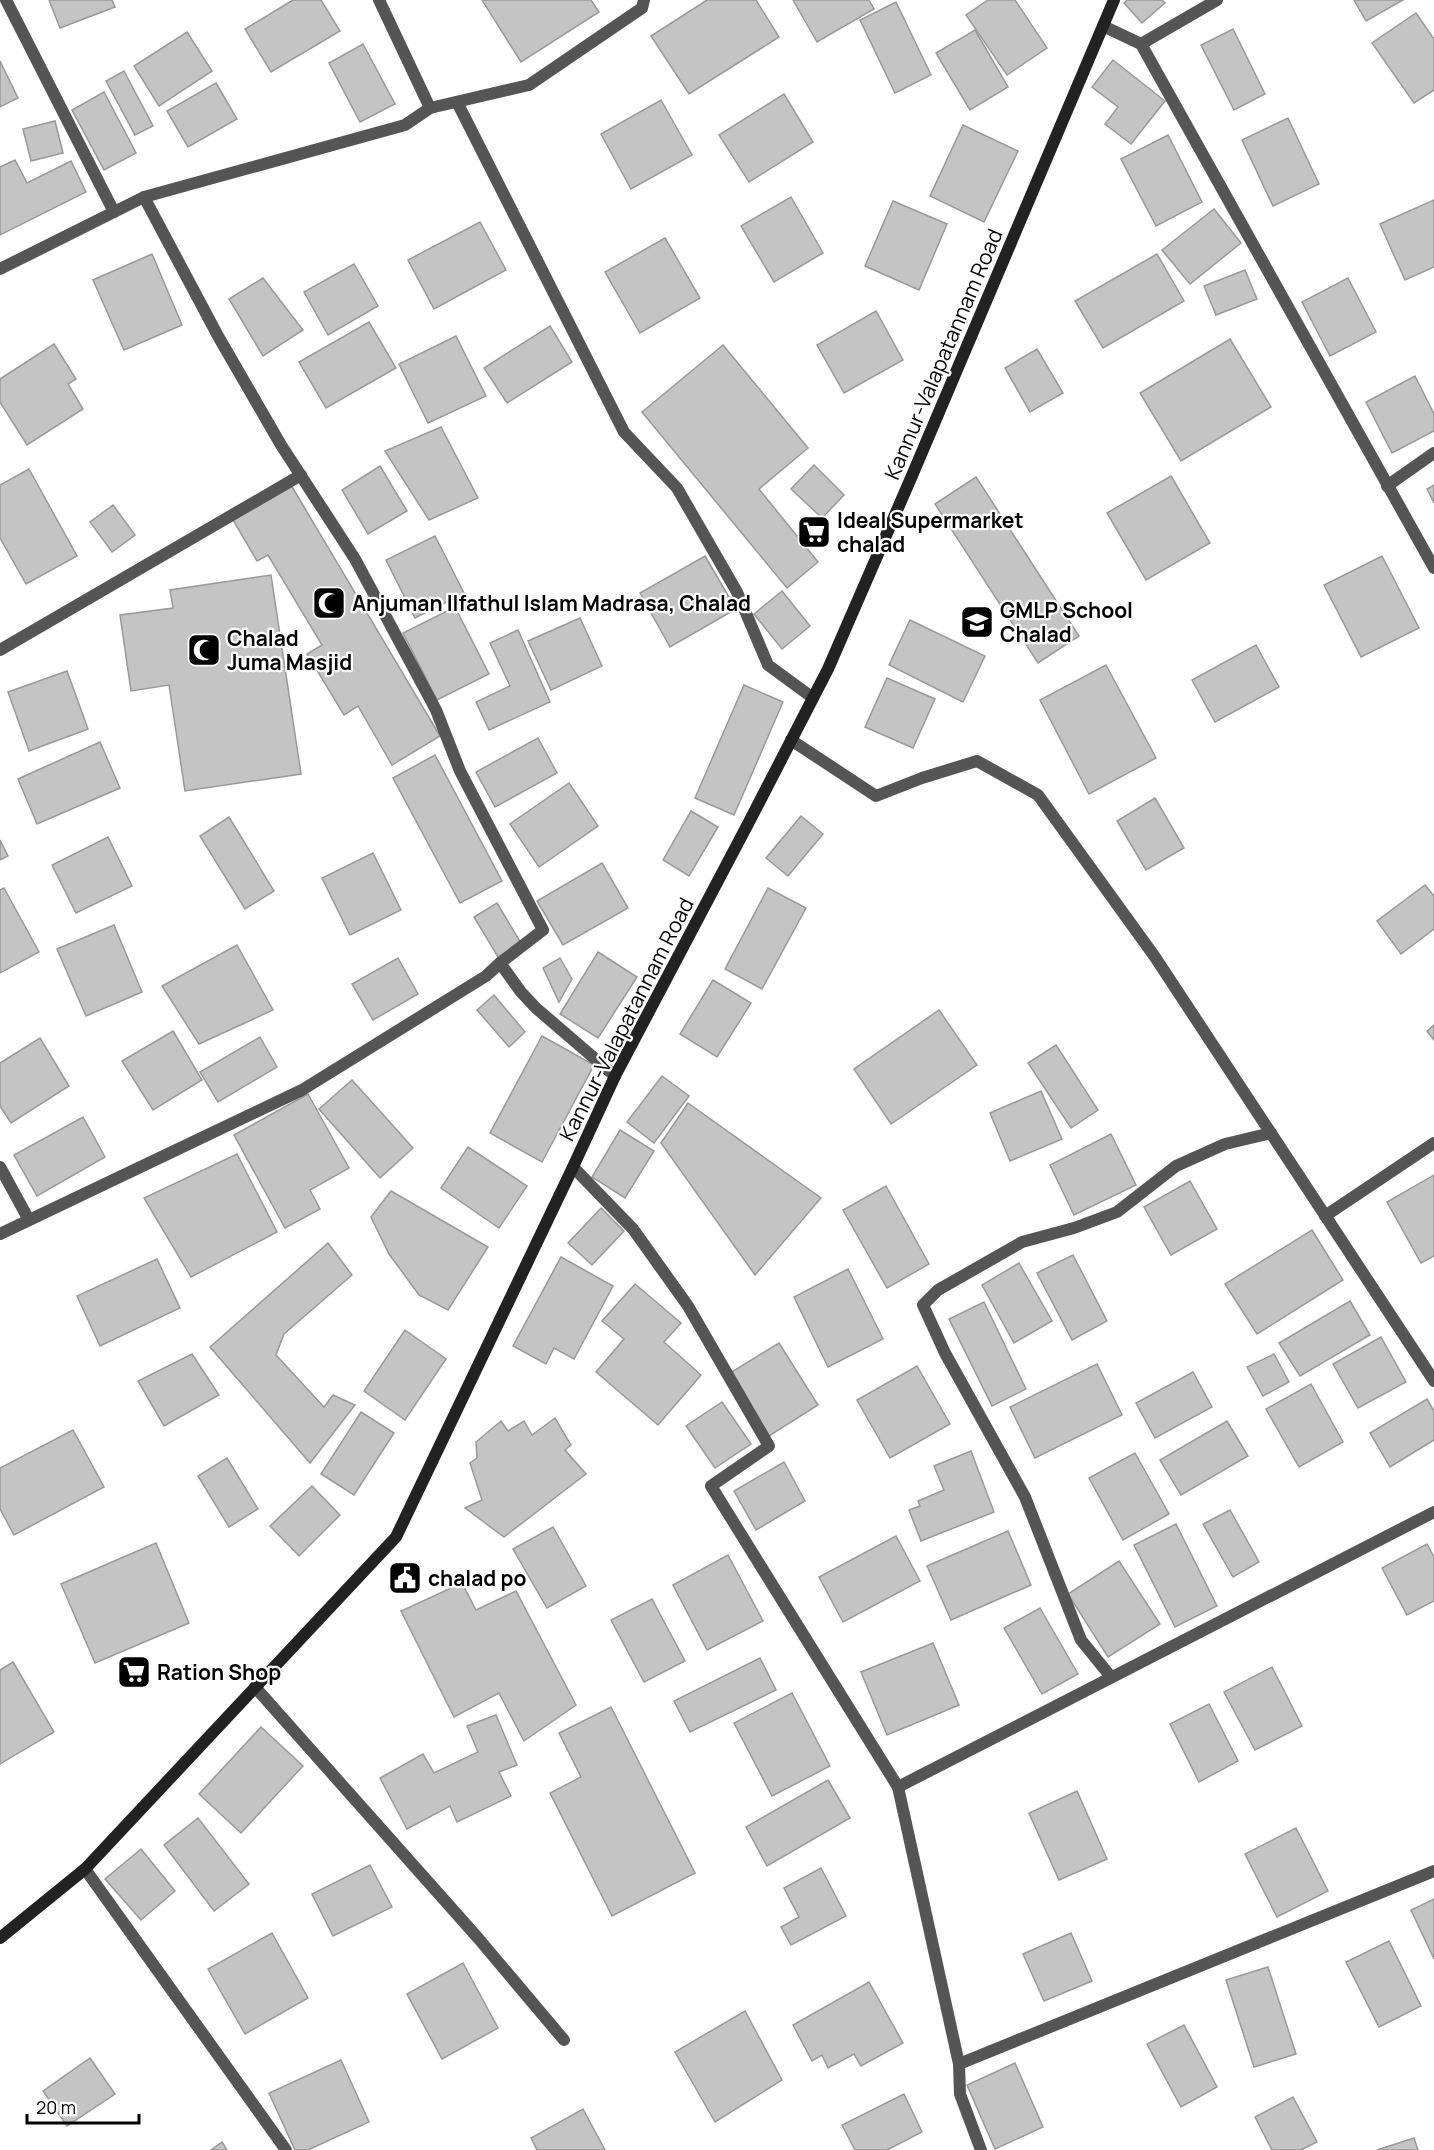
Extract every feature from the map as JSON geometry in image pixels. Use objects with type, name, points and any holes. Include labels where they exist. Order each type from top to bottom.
[{"type":"main road","name":"Kannur-Valapatannam Road","points":[[0,1938],[85,1869],[396,1537],[615,1076],[828,669],[1114,0]]},
{"type":"street","points":[[6,0],[114,212]]},
{"type":"street","points":[[379,0],[430,108]]},
{"type":"street","points":[[0,269],[144,197],[405,125],[430,108],[530,85],[642,8],[644,0]]},
{"type":"street","points":[[1141,44],[1216,0]]},
{"type":"street","points":[[1103,26],[1141,44],[1434,568]]},
{"type":"street","points":[[457,102],[624,432],[677,488],[737,592],[768,665],[813,698]]},
{"type":"street","points":[[0,1234],[302,1090],[486,976],[543,930],[465,780],[436,710],[355,559],[281,445],[218,336],[144,197]]},
{"type":"street","points":[[1387,486],[1434,453]]},
{"type":"street","points":[[0,650],[301,475]]},
{"type":"street","points":[[791,740],[876,796],[922,778],[977,761],[1038,795],[1155,957],[1434,1381]]},
{"type":"street","points":[[500,963],[536,1008],[615,1076]]},
{"type":"street","points":[[1111,1677],[1081,1641],[1025,1497],[945,1353],[923,1305],[938,1290],[1022,1242],[1074,1228],[1117,1212],[1176,1166],[1226,1144],[1271,1133]]},
{"type":"street","points":[[1325,1216],[1434,1143]]},
{"type":"street","points":[[0,1167],[29,1220]]},
{"type":"street","points":[[573,1167],[633,1229],[688,1306],[769,1446],[711,1486],[898,1786],[959,2064],[960,2094],[981,2150]]},
{"type":"street","points":[[898,1786],[1434,1512]]},
{"type":"street","points":[[255,1687],[478,1938],[564,2040]]},
{"type":"street","points":[[85,1869],[286,2150]]},
{"type":"street","points":[[959,2064],[1434,1871]]},
{"type":"building","points":[[49,0],[112,0],[115,7],[60,28]]},
{"type":"building","points":[[293,0],[321,0],[340,31],[271,72],[245,29]]},
{"type":"building","points":[[482,0],[591,0],[599,12],[521,62]]},
{"type":"building","points":[[707,0],[756,0],[779,37],[689,94],[651,36]]},
{"type":"building","points":[[793,0],[869,0],[874,9],[817,42]]},
{"type":"building","points":[[988,0],[1015,0],[1047,48],[1007,75],[966,15]]},
{"type":"building","points":[[1127,0],[1162,0],[1165,3],[1142,23],[1124,3]]},
{"type":"building","points":[[1354,0],[1403,0],[1366,21]]},
{"type":"building","points":[[896,2],[931,75],[895,93],[860,20]]},
{"type":"building","points":[[1416,13],[1434,39],[1434,90],[1414,103],[1372,43]]},
{"type":"building","points":[[1233,29],[1265,94],[1234,110],[1201,45]]},
{"type":"building","points":[[975,30],[1008,87],[970,110],[936,53]]},
{"type":"building","points":[[187,32],[212,71],[159,106],[134,66]]},
{"type":"building","points":[[363,44],[395,104],[360,122],[329,63]]},
{"type":"building","points":[[1113,60],[1165,101],[1131,144],[1105,124],[1118,107],[1092,87]]},
{"type":"building","points":[[0,61],[18,98],[0,107]]},
{"type":"building","points":[[124,71],[153,126],[135,135],[106,81]]},
{"type":"building","points":[[216,83],[237,119],[188,147],[167,111]]},
{"type":"building","points":[[104,92],[136,153],[104,170],[72,110]]},
{"type":"building","points":[[784,94],[813,142],[749,182],[719,135]]},
{"type":"building","points":[[661,100],[692,155],[631,189],[601,134]]},
{"type":"building","points":[[1288,118],[1319,184],[1273,206],[1242,140]]},
{"type":"building","points":[[55,121],[63,153],[31,161],[23,129]]},
{"type":"building","points":[[963,125],[1018,151],[984,222],[930,196]]},
{"type":"building","points":[[1168,135],[1202,202],[1156,226],[1121,159]]},
{"type":"building","points":[[15,160],[27,183],[71,161],[86,192],[0,235],[0,167]]},
{"type":"building","points":[[791,197],[823,253],[774,282],[741,226]]},
{"type":"building","points":[[1434,200],[1434,267],[1405,280],[1380,224]]},
{"type":"building","points":[[893,201],[947,224],[919,290],[865,266]]},
{"type":"building","points":[[1214,209],[1241,243],[1190,284],[1162,250]]},
{"type":"building","points":[[480,222],[506,270],[434,309],[408,260]]},
{"type":"building","points":[[665,238],[700,298],[640,333],[605,272]]},
{"type":"building","points":[[152,254],[182,325],[124,350],[93,280]]},
{"type":"building","points":[[1157,254],[1184,301],[1103,348],[1075,301]]},
{"type":"building","points":[[354,264],[378,306],[328,335],[304,292]]},
{"type":"building","points":[[1245,270],[1257,299],[1216,315],[1204,286]]},
{"type":"building","points":[[263,278],[303,330],[263,356],[229,299]]},
{"type":"building","points":[[1348,278],[1376,332],[1330,356],[1302,302]]},
{"type":"building","points":[[876,311],[903,360],[844,393],[817,345]]},
{"type":"building","points":[[369,322],[396,368],[326,408],[299,362]]},
{"type":"building","points":[[550,326],[572,362],[507,403],[484,368]]},
{"type":"building","points":[[456,336],[486,396],[428,423],[399,364]]},
{"type":"building","points":[[1230,339],[1271,407],[1181,461],[1140,393]]},
{"type":"building","points":[[54,344],[76,379],[68,384],[83,409],[27,445],[0,402],[0,379]]},
{"type":"building","points":[[723,345],[808,448],[759,489],[818,562],[787,588],[642,412]]},
{"type":"building","points":[[1037,349],[1063,393],[1030,412],[1005,368]]},
{"type":"building","points":[[1415,376],[1434,414],[1434,431],[1392,453],[1366,402]]},
{"type":"building","points":[[441,427],[478,498],[429,520],[385,451]]},
{"type":"building","points":[[814,465],[844,495],[822,518],[791,489]]},
{"type":"building","points":[[380,466],[407,511],[368,534],[342,490]]},
{"type":"building","points":[[29,469],[77,556],[26,584],[0,538],[0,485]]},
{"type":"building","points":[[1171,476],[1210,543],[1146,580],[1107,513]]},
{"type":"building","points":[[976,477],[1079,636],[1038,663],[935,504]]},
{"type":"building","name":"Anjuman Ilfathul Islam Madrasa, Chalad","points":[[291,485],[440,736],[392,765],[358,706],[344,715],[307,654],[322,645],[268,555],[257,561],[233,520]]},
{"type":"building","points":[[1434,485],[1434,503],[1427,489]]},
{"type":"building","points":[[113,505],[135,535],[112,552],[90,522]]},
{"type":"building","points":[[435,536],[464,593],[415,618],[386,560]]},
{"type":"building","points":[[705,556],[736,609],[670,647],[640,593]]},
{"type":"building","points":[[1382,556],[1419,628],[1361,657],[1324,585]]},
{"type":"building","name":"Chalad Juma Masjid","points":[[271,575],[301,774],[185,791],[169,685],[131,691],[120,615],[173,608],[170,590]]},
{"type":"building","points":[[782,591],[810,626],[782,649],[754,614]]},
{"type":"building","points":[[455,607],[489,674],[437,700],[403,633]]},
{"type":"building","points":[[580,618],[602,666],[551,690],[528,641]]},
{"type":"building","points":[[910,620],[985,656],[963,702],[889,665]]},
{"type":"building","points":[[518,630],[550,702],[489,730],[476,702],[510,686],[490,643]]},
{"type":"building","points":[[1256,645],[1279,687],[1215,722],[1192,680]]},
{"type":"building","points":[[1106,665],[1156,758],[1089,794],[1040,700]]},
{"type":"building","points":[[67,671],[88,729],[29,751],[8,692]]},
{"type":"building","points":[[887,678],[935,699],[913,748],[865,727]]},
{"type":"building","points":[[744,685],[783,702],[734,815],[695,798]]},
{"type":"building","points":[[538,738],[557,773],[495,807],[476,772]]},
{"type":"building","points":[[100,742],[120,788],[37,824],[18,779]]},
{"type":"building","points":[[435,755],[502,881],[460,903],[393,778]]},
{"type":"building","points":[[569,783],[598,826],[539,867],[510,824]]},
{"type":"building","points":[[1155,798],[1184,848],[1146,870],[1117,821]]},
{"type":"building","points":[[691,811],[718,827],[689,876],[663,860]]},
{"type":"building","points":[[801,816],[823,834],[788,876],[766,858]]},
{"type":"building","points":[[229,817],[274,891],[245,909],[200,836]]},
{"type":"building","points":[[108,837],[132,886],[76,913],[52,865]]},
{"type":"building","points":[[0,840],[8,856],[0,860]]},
{"type":"building","points":[[373,853],[401,910],[350,935],[322,878]]},
{"type":"building","points":[[602,863],[628,908],[563,945],[537,901]]},
{"type":"building","points":[[1425,885],[1434,896],[1434,929],[1401,954],[1377,921]]},
{"type":"building","points":[[4,888],[39,952],[0,973],[0,890]]},
{"type":"building","points":[[768,888],[806,908],[762,989],[725,969]]},
{"type":"building","points":[[497,903],[521,943],[498,957],[474,917]]},
{"type":"building","points":[[114,925],[142,992],[86,1016],[57,949]]},
{"type":"building","points":[[237,945],[273,1010],[199,1044],[162,986]]},
{"type":"building","points":[[598,952],[637,977],[598,1038],[560,1014]]},
{"type":"building","points":[[398,958],[418,994],[373,1020],[352,984]]},
{"type":"building","points":[[560,958],[572,979],[559,1002],[543,968]]},
{"type":"building","points":[[713,980],[751,1003],[717,1057],[680,1034]]},
{"type":"building","points":[[494,995],[525,1032],[509,1047],[477,1010]]},
{"type":"building","points":[[939,1010],[977,1065],[891,1124],[854,1069]]},
{"type":"building","points":[[1434,1025],[1434,1040],[1427,1031]]},
{"type":"building","points":[[173,1031],[202,1080],[153,1110],[122,1061]]},
{"type":"building","points":[[542,1036],[594,1065],[542,1162],[490,1133]]},
{"type":"building","points":[[260,1037],[277,1067],[218,1102],[200,1072]]},
{"type":"building","points":[[40,1038],[69,1086],[11,1123],[0,1106],[0,1063]]},
{"type":"building","points":[[1056,1045],[1098,1110],[1071,1128],[1028,1063]]},
{"type":"building","points":[[662,1076],[689,1096],[654,1143],[627,1122]]},
{"type":"building","points":[[352,1080],[413,1148],[380,1178],[319,1109]]},
{"type":"building","points":[[1041,1091],[1062,1139],[1010,1161],[990,1113]]},
{"type":"building","points":[[308,1094],[349,1168],[310,1190],[320,1209],[285,1228],[234,1135]]},
{"type":"building","points":[[688,1103],[821,1198],[755,1275],[661,1143]]},
{"type":"building","points":[[83,1117],[105,1157],[37,1196],[14,1155]]},
{"type":"building","points":[[620,1130],[654,1151],[625,1198],[592,1177]]},
{"type":"building","points":[[1111,1134],[1136,1185],[1074,1215],[1050,1165]]},
{"type":"building","points":[[468,1147],[527,1186],[499,1228],[441,1188]]},
{"type":"building","points":[[237,1154],[277,1232],[191,1277],[144,1198]]},
{"type":"building","points":[[1434,1175],[1434,1256],[1421,1263],[1387,1202]]},
{"type":"building","points":[[1190,1181],[1217,1229],[1171,1255],[1144,1207]]},
{"type":"building","points":[[886,1186],[929,1264],[887,1288],[843,1210]]},
{"type":"building","points":[[391,1191],[488,1247],[448,1310],[419,1295],[389,1254],[371,1217]]},
{"type":"building","points":[[601,1208],[624,1231],[592,1265],[568,1243]]},
{"type":"building","points":[[1312,1230],[1343,1280],[1257,1334],[1225,1284]]},
{"type":"building","points":[[328,1243],[352,1275],[284,1334],[276,1355],[324,1407],[333,1395],[355,1405],[310,1463],[210,1347]]},
{"type":"building","points":[[1073,1255],[1107,1321],[1072,1340],[1037,1273]]},
{"type":"building","points":[[561,1257],[613,1286],[574,1359],[554,1348],[546,1364],[513,1346]]},
{"type":"building","points":[[157,1259],[180,1308],[100,1346],[77,1296]]},
{"type":"building","points":[[1019,1263],[1052,1321],[1014,1343],[982,1285]]},
{"type":"building","points":[[848,1269],[883,1339],[828,1367],[794,1297]]},
{"type":"building","points":[[635,1284],[681,1323],[664,1342],[701,1375],[658,1425],[596,1372],[624,1339],[602,1321]]},
{"type":"building","points":[[1350,1301],[1370,1335],[1300,1376],[1279,1343]]},
{"type":"building","points":[[984,1302],[1026,1389],[992,1406],[949,1319]]},
{"type":"building","points":[[405,1330],[446,1359],[405,1420],[364,1391]]},
{"type":"building","points":[[1381,1337],[1406,1382],[1358,1408],[1333,1364]]},
{"type":"building","points":[[779,1343],[818,1405],[769,1436],[730,1373]]},
{"type":"building","points":[[192,1354],[219,1395],[164,1426],[138,1381]]},
{"type":"building","points":[[1274,1354],[1289,1382],[1263,1396],[1247,1367]]},
{"type":"building","points":[[1097,1364],[1122,1415],[1035,1458],[1010,1407]]},
{"type":"building","points":[[917,1366],[950,1424],[890,1458],[857,1400]]},
{"type":"building","points":[[1193,1372],[1212,1407],[1155,1438],[1136,1403]]},
{"type":"building","points":[[1311,1384],[1343,1442],[1299,1467],[1266,1409]]},
{"type":"building","points":[[1427,1399],[1434,1411],[1434,1440],[1390,1467],[1370,1433]]},
{"type":"building","points":[[722,1402],[751,1444],[715,1468],[686,1426]]},
{"type":"building","points":[[361,1412],[394,1433],[354,1495],[321,1474]]},
{"type":"building","points":[[555,1418],[571,1445],[565,1450],[586,1474],[504,1537],[465,1508],[482,1500],[470,1463],[477,1458],[476,1442],[501,1421],[508,1431],[524,1421],[532,1435]]},
{"type":"building","points":[[1227,1421],[1248,1456],[1181,1495],[1160,1460]]},
{"type":"building","points":[[73,1430],[104,1487],[14,1535],[0,1509],[0,1468]]},
{"type":"building","points":[[971,1451],[994,1512],[921,1541],[909,1510],[920,1506],[918,1501],[944,1490],[934,1466]]},
{"type":"building","points":[[1135,1453],[1169,1514],[1123,1540],[1089,1478]]},
{"type":"building","points":[[227,1458],[258,1509],[229,1527],[198,1476]]},
{"type":"building","points":[[784,1462],[805,1501],[756,1530],[734,1491]]},
{"type":"building","points":[[312,1486],[340,1515],[299,1556],[270,1526]]},
{"type":"building","points":[[1230,1510],[1259,1562],[1233,1577],[1203,1524]]},
{"type":"building","points":[[1176,1524],[1217,1606],[1175,1627],[1134,1545]]},
{"type":"building","points":[[553,1527],[586,1586],[547,1608],[513,1549]]},
{"type":"building","points":[[1008,1531],[1031,1585],[951,1620],[927,1566]]},
{"type":"building","points":[[896,1536],[920,1581],[843,1622],[819,1577]]},
{"type":"building","points":[[156,1543],[189,1623],[95,1663],[61,1584]]},
{"type":"building","points":[[1427,1544],[1434,1557],[1434,1601],[1407,1615],[1382,1568]]},
{"type":"building","points":[[728,1555],[763,1621],[707,1650],[673,1585]]},
{"type":"building","points":[[1119,1561],[1160,1624],[1108,1657],[1068,1594]]},
{"type":"building","points":[[462,1583],[476,1610],[516,1591],[576,1705],[524,1741],[499,1693],[454,1717],[401,1611]]},
{"type":"building","points":[[652,1599],[685,1661],[644,1682],[611,1620]]},
{"type":"building","points":[[1040,1608],[1078,1674],[1042,1694],[1004,1628]]},
{"type":"building","points":[[933,1643],[959,1705],[887,1735],[861,1672]]},
{"type":"building","points":[[760,1658],[776,1690],[690,1732],[674,1701]]},
{"type":"building","points":[[13,1662],[54,1732],[0,1764],[0,1670]]},
{"type":"building","points":[[1272,1667],[1302,1726],[1255,1750],[1224,1692]]},
{"type":"building","points":[[792,1693],[830,1766],[772,1796],[734,1723]]},
{"type":"building","points":[[1209,1704],[1238,1761],[1199,1782],[1170,1724]]},
{"type":"building","points":[[611,1707],[695,1873],[612,1916],[550,1793],[581,1777],[559,1733]]},
{"type":"building","points":[[496,1715],[517,1765],[499,1772],[511,1796],[457,1822],[450,1806],[407,1829],[380,1778],[423,1754],[434,1773],[478,1752],[467,1726]]},
{"type":"building","points":[[261,1727],[303,1766],[241,1833],[199,1794]]},
{"type":"building","points":[[828,1780],[850,1818],[767,1866],[746,1827]]},
{"type":"building","points":[[1077,1791],[1107,1859],[1059,1880],[1029,1813]]},
{"type":"building","points":[[198,1818],[249,1884],[214,1911],[164,1845]]},
{"type":"building","points":[[1296,1828],[1328,1891],[1277,1917],[1245,1854]]},
{"type":"building","points":[[141,1849],[175,1891],[141,1920],[105,1879]]},
{"type":"building","points":[[370,1865],[392,1907],[333,1936],[312,1894]]},
{"type":"building","points":[[821,1868],[846,1916],[791,1945],[781,1927],[799,1917],[784,1888]]},
{"type":"building","points":[[1434,1899],[1434,1959],[1411,1910]]},
{"type":"building","points":[[272,1933],[308,1998],[245,2034],[208,1969]]},
{"type":"building","points":[[1071,1933],[1092,1981],[1044,2001],[1023,1954]]},
{"type":"building","points":[[1389,1941],[1421,2006],[1379,2027],[1346,1962]]},
{"type":"building","points":[[463,1963],[498,2028],[442,2059],[407,1994]]},
{"type":"building","points":[[1268,1967],[1296,2054],[1254,2067],[1226,1980]]},
{"type":"building","points":[[869,1982],[903,2043],[861,2066],[854,2054],[828,2068],[822,2055],[812,2061],[793,2025]]},
{"type":"building","points":[[745,2011],[782,2080],[715,2122],[675,2052]]},
{"type":"building","points":[[1184,2025],[1217,2087],[1181,2107],[1147,2044]]},
{"type":"building","points":[[90,2058],[115,2094],[67,2126],[43,2091]]},
{"type":"building","points":[[341,2060],[369,2122],[308,2150],[295,2150],[269,2093]]},
{"type":"building","points":[[1015,2063],[1043,2127],[995,2149],[967,2085]]},
{"type":"building","points":[[904,2094],[922,2132],[887,2150],[855,2150],[842,2125]]},
{"type":"building","points":[[1293,2097],[1317,2142],[1301,2150],[1272,2150],[1255,2117]]},
{"type":"building","points":[[583,2109],[605,2150],[537,2150],[531,2138]]},
{"type":"building","points":[[1414,2138],[1418,2150],[1377,2150]]},
{"type":"building","points":[[222,2142],[227,2150],[211,2150]]},
{"type":"place","name":"Ideal Supermarket chalad","points":[[814,532]]},
{"type":"place","name":"Anjuman Ilfathul Islam Madrasa, Chalad","points":[[329,603]]},
{"type":"place","name":"GMLP School Chalad","points":[[977,622]]},
{"type":"place","name":"Chalad Juma Masjid","points":[[204,650]]},
{"type":"place","name":"chalad po","points":[[405,1578]]},
{"type":"place","name":"Ration Shop","points":[[134,1672]]}]
